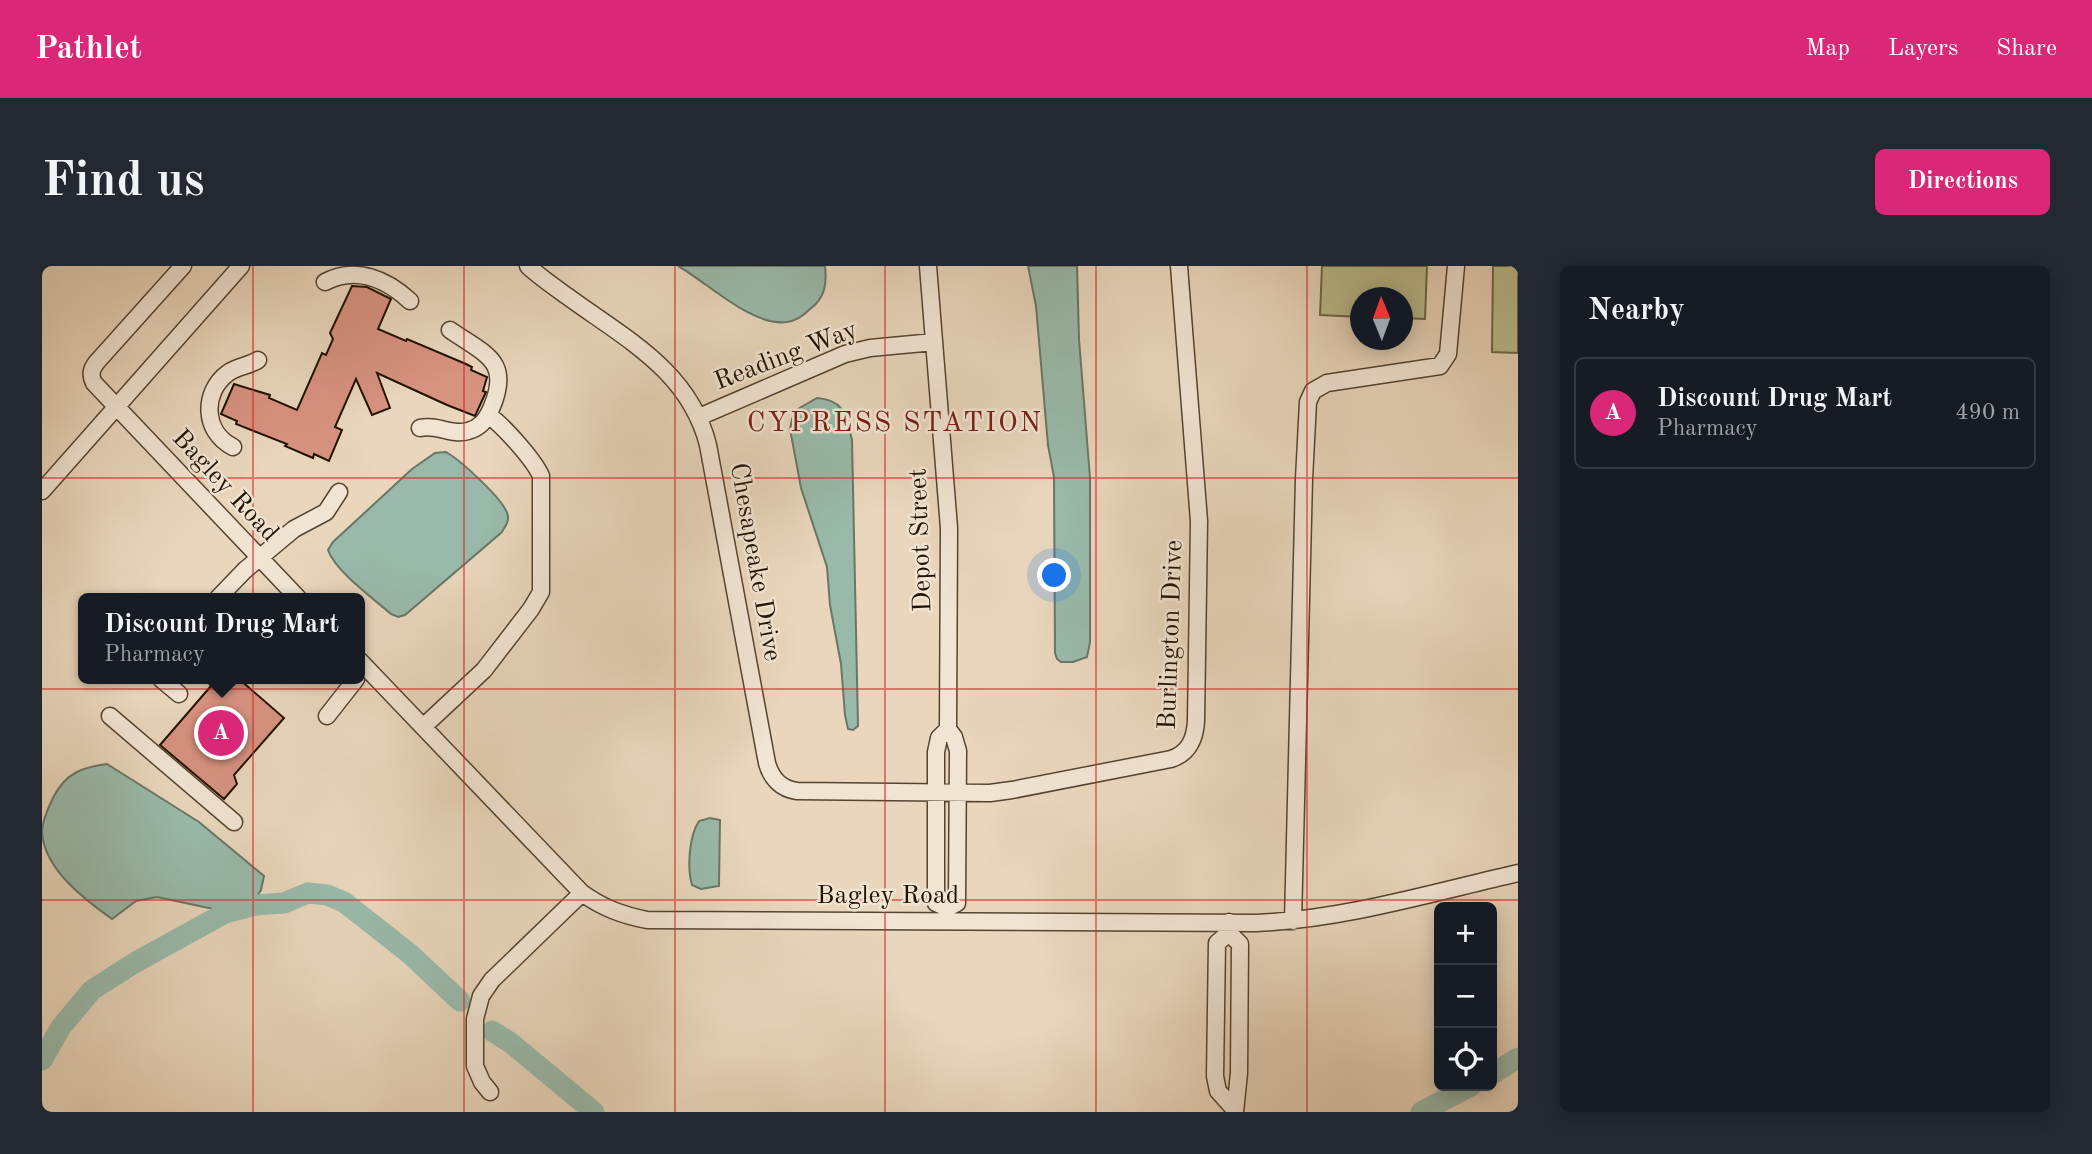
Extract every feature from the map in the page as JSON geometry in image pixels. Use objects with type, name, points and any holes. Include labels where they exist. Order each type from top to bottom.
[{"type":"street","name":"Bagley Road","points":[[183,266],[92,370],[91,377],[293,593]]},
{"type":"street","points":[[42,491],[241,266]]},
{"type":"street","name":"Chesapeake Drive","points":[[528,266],[662,366],[684,390],[699,417],[708,445],[764,749],[772,776],[783,787],[797,791],[936,792]]},
{"type":"street","name":"Depot Street","points":[[928,266],[949,527],[948,729],[954,737],[958,751],[957,903],[946,914],[936,903],[936,792],[937,746],[939,738],[948,729]]},
{"type":"street","name":"Burlington Drive","points":[[936,792],[990,793],[1012,790],[1171,759],[1182,754],[1192,741],[1196,721],[1199,521],[1179,266]]},
{"type":"street","points":[[1293,921],[1308,402],[1313,391],[1327,383],[1440,366],[1448,354],[1455,266]]},
{"type":"street","points":[[325,282],[347,270],[366,271],[388,283],[410,301]]},
{"type":"street","points":[[420,428],[433,426],[463,432],[480,426],[499,390],[498,370],[485,354],[450,330]]},
{"type":"street","name":"Reading Way","points":[[699,417],[857,350],[934,342]]},
{"type":"street","points":[[233,447],[219,438],[212,426],[212,400],[219,382],[226,375],[258,359]]},
{"type":"street","points":[[423,727],[484,670],[541,592],[541,476],[536,466],[488,415]]},
{"type":"street","points":[[223,593],[244,570],[294,529],[326,512],[340,492]]},
{"type":"street","name":"Bagley Road","points":[[365,675],[423,727],[582,893],[617,913],[647,920],[946,914],[1229,928],[1353,912],[1518,873]]},
{"type":"street","points":[[168,684],[179,694]]},
{"type":"street","points":[[327,716],[350,684]]},
{"type":"street","points":[[110,716],[234,822]]},
{"type":"street","points":[[490,1092],[475,1066],[475,1019],[481,996],[492,980],[582,893]]},
{"type":"street","points":[[1229,928],[1240,944],[1239,1073],[1235,1111],[1218,1091],[1215,1063],[1217,943],[1229,928]]},
{"type":"green space","points":[[1322,266],[1427,266],[1425,319],[1413,318],[1413,287],[1350,287],[1350,316],[1320,315]]},
{"type":"green space","points":[[1493,266],[1518,266],[1518,353],[1492,352]]},
{"type":"shaded area","points":[[678,266],[825,266],[826,279],[822,295],[815,305],[796,319],[773,322],[745,311]]},
{"type":"shaded area","points":[[1028,266],[1077,266],[1079,339],[1090,478],[1090,642],[1087,657],[1073,662],[1061,662],[1055,653],[1054,477],[1048,445],[1036,306]]},
{"type":"shaded area","points":[[817,398],[826,399],[839,406],[846,417],[852,440],[858,726],[853,730],[848,729],[845,715],[841,664],[830,605],[827,567],[801,488],[790,429],[798,409]]},
{"type":"shaded area","points":[[446,452],[491,491],[505,509],[508,521],[502,532],[405,615],[398,617],[347,576],[328,550],[333,542],[412,469],[435,453]]},
{"type":"shaded area","points":[[107,764],[199,822],[264,876],[261,890],[254,901],[218,910],[157,897],[136,901],[112,919],[79,893],[50,859],[44,846],[43,823],[54,796],[64,782],[83,769]]},
{"type":"shaded area","points":[[710,818],[720,820],[719,886],[701,889],[692,885],[690,852],[699,821]]},
{"type":"building","points":[[352,286],[367,287],[391,299],[378,329],[466,364],[472,367],[471,370],[487,377],[483,391],[486,392],[475,416],[377,373],[390,408],[372,415],[356,379],[335,427],[342,430],[329,461],[314,454],[313,458],[285,446],[287,444],[236,424],[237,421],[221,414],[234,384],[270,395],[269,398],[297,410],[322,353],[326,355],[333,339],[330,333]]},
{"type":"building","points":[[213,684],[245,684],[284,718],[234,775],[237,784],[224,799],[160,745]]},
{"type":"waterway","points":[[42,1060],[61,1027],[92,990],[136,962],[225,913],[256,905],[284,903],[308,893],[327,895],[344,902],[410,954],[460,1001]]},
{"type":"waterway","points":[[492,1031],[511,1043],[594,1112]]},
{"type":"waterway","points":[[1497,1071],[1518,1058]]},
{"type":"waterway","points":[[1421,1112],[1461,1091]]},
{"type":"place","name":"Discount Drug Mart","points":[[221,733]]},
{"type":"district","name":"CYPRESS STATION","points":[[895,424]]}]
